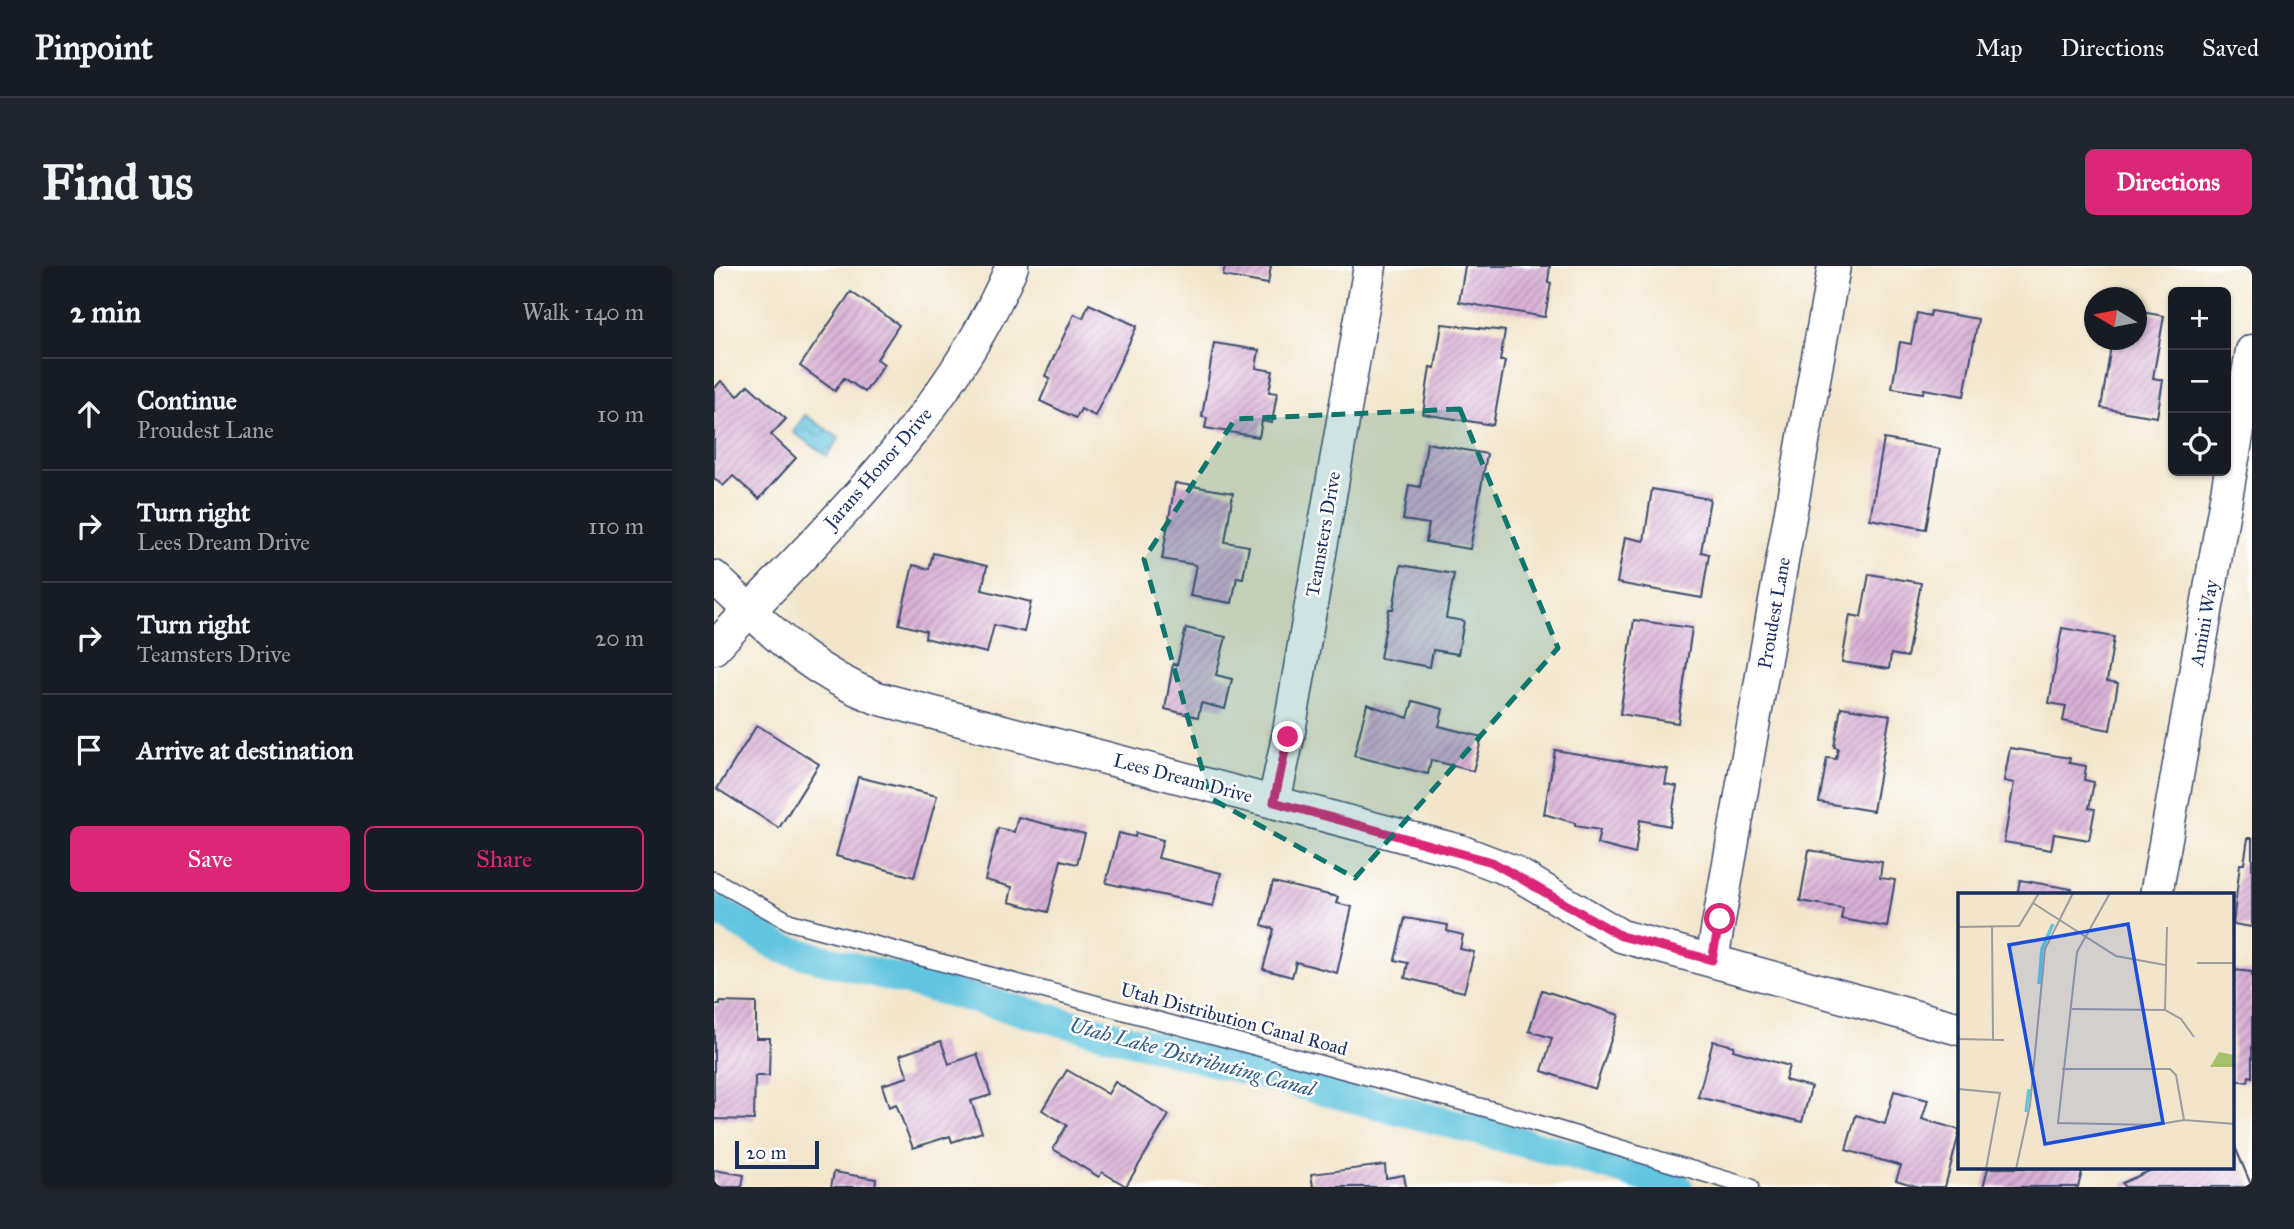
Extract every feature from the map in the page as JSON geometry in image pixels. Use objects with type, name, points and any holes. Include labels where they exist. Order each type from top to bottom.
[{"type":"street","name":"Jarans Honor Drive","points":[[714,648],[909,438],[967,356],[1012,266]]},
{"type":"street","name":"Teamsters Drive","points":[[1274,802],[1370,266]]},
{"type":"street","name":"Proudest Lane","points":[[1712,960],[1835,266]]},
{"type":"street","name":"Amini Way","points":[[2157,893],[2252,351]]},
{"type":"street","name":"Lees Dream Drive","points":[[714,577],[748,612],[807,662],[877,698],[1492,862],[1621,936],[1712,960]]},
{"type":"street","points":[[1712,960],[1958,1028]]},
{"type":"lane","name":"Utah Distribution Canal Road","points":[[714,880],[790,922],[1496,1111],[1750,1187]]},
{"type":"highlighted area","points":[[1460,409],[1558,648],[1355,878],[1210,798],[1144,559],[1235,419]]},
{"type":"water","points":[[805,415],[839,438],[827,456],[793,432]]},
{"type":"building","points":[[1225,266],[1271,266],[1268,284],[1223,276]]},
{"type":"building","points":[[1465,266],[1550,266],[1548,282],[1551,283],[1545,317],[1459,302]]},
{"type":"building","points":[[851,292],[899,325],[877,359],[884,364],[865,392],[844,378],[835,391],[800,366]]},
{"type":"building","points":[[1089,304],[1137,326],[1095,416],[1081,409],[1076,418],[1040,401],[1050,378],[1045,376],[1074,314],[1083,318]]},
{"type":"building","points":[[1931,311],[1978,319],[1964,396],[1924,389],[1923,393],[1892,388],[1900,342],[1911,344],[1917,313],[1930,316]]},
{"type":"building","points":[[2147,313],[2164,316],[2153,378],[2163,380],[2157,417],[2101,408],[2110,350],[2147,350]]},
{"type":"building","points":[[1442,324],[1505,331],[1500,361],[1505,361],[1493,425],[1423,414],[1430,367],[1435,368]]},
{"type":"building","points":[[1214,343],[1259,350],[1256,368],[1273,371],[1269,392],[1277,393],[1272,423],[1262,421],[1259,437],[1205,428],[1207,418],[1202,417]]},
{"type":"building","points":[[721,381],[738,396],[748,385],[786,419],[771,435],[796,458],[759,499],[733,476],[723,486],[714,478],[714,389]]},
{"type":"building","points":[[1884,439],[1940,449],[1926,529],[1870,519]]},
{"type":"building","points":[[1427,443],[1487,454],[1470,549],[1426,542],[1429,524],[1403,520],[1409,485],[1420,487]]},
{"type":"building","points":[[1175,483],[1233,493],[1225,542],[1249,546],[1243,578],[1237,577],[1232,603],[1190,596],[1196,565],[1162,559]]},
{"type":"building","points":[[1652,489],[1710,499],[1701,552],[1709,554],[1702,598],[1617,583],[1625,537],[1644,541]]},
{"type":"building","points":[[933,553],[987,566],[982,590],[1031,602],[1024,632],[994,625],[987,653],[925,638],[926,631],[899,624],[913,565],[929,569]]},
{"type":"building","points":[[1401,565],[1454,574],[1446,618],[1464,621],[1458,654],[1433,650],[1430,667],[1380,658]]},
{"type":"building","points":[[1869,574],[1921,583],[1907,657],[1891,654],[1889,669],[1842,662],[1850,615],[1861,617]]},
{"type":"building","points":[[1634,620],[1692,628],[1678,723],[1620,714]]},
{"type":"building","points":[[1186,628],[1226,637],[1216,675],[1232,679],[1225,709],[1201,703],[1198,717],[1165,709],[1173,664],[1177,665]]},
{"type":"building","points":[[2062,628],[2114,637],[2107,681],[2118,683],[2110,730],[2063,721],[2066,706],[2049,703]]},
{"type":"building","points":[[1413,701],[1443,709],[1439,726],[1482,737],[1473,771],[1431,760],[1428,774],[1354,756],[1367,704],[1408,718]]},
{"type":"building","points":[[1841,707],[1890,715],[1873,811],[1819,802],[1827,758],[1836,759],[1838,748],[1834,747]]},
{"type":"building","points":[[757,725],[819,764],[779,828],[717,789]]},
{"type":"building","points":[[2010,748],[2070,758],[2069,763],[2086,766],[2084,780],[2094,782],[2089,808],[2095,809],[2089,840],[2054,834],[2051,850],[2004,842],[2014,783],[2004,781]]},
{"type":"building","points":[[1555,750],[1668,769],[1665,784],[1677,786],[1670,826],[1640,820],[1635,854],[1597,844],[1600,830],[1575,826],[1575,823],[1544,814]]},
{"type":"building","points":[[858,777],[937,796],[914,877],[836,856]]},
{"type":"building","points":[[1018,817],[1085,834],[1077,864],[1061,860],[1048,912],[1009,902],[1012,887],[985,880],[998,828],[1014,832]]},
{"type":"building","points":[[1119,833],[1135,837],[1136,833],[1163,840],[1158,858],[1221,873],[1213,906],[1106,883]]},
{"type":"building","points":[[2248,838],[2252,838],[2252,927],[2234,924],[2240,864],[2244,864]]},
{"type":"building","points":[[1809,850],[1882,862],[1880,878],[1895,880],[1887,927],[1841,919],[1843,908],[1800,901]]},
{"type":"building","points":[[2020,880],[2072,889],[2071,893],[2017,893]]},
{"type":"building","points":[[1273,882],[1338,897],[1336,903],[1352,907],[1337,973],[1296,962],[1292,977],[1263,969],[1274,929],[1262,925]]},
{"type":"building","points":[[1405,918],[1448,925],[1447,931],[1463,935],[1460,949],[1474,952],[1464,992],[1405,978],[1408,963],[1395,960]]},
{"type":"building","points":[[2234,970],[2252,972],[2252,1077],[2249,1076],[2248,1082],[2234,1080]]},
{"type":"building","points":[[1542,990],[1619,1015],[1595,1089],[1542,1071],[1552,1038],[1529,1031]]},
{"type":"building","points":[[720,1002],[756,1003],[756,1038],[770,1038],[769,1076],[755,1076],[754,1120],[714,1119],[714,1005],[720,1005]]},
{"type":"building","points":[[941,1041],[949,1064],[977,1054],[991,1095],[971,1101],[982,1132],[952,1142],[950,1136],[913,1148],[896,1104],[889,1107],[882,1085],[908,1077],[900,1055]]},
{"type":"building","points":[[1713,1041],[1734,1046],[1733,1050],[1789,1066],[1785,1080],[1811,1087],[1802,1122],[1698,1097]]},
{"type":"building","points":[[1067,1070],[1108,1094],[1115,1082],[1169,1115],[1126,1186],[1102,1172],[1099,1177],[1053,1149],[1067,1125],[1042,1110]]},
{"type":"building","points":[[1894,1091],[1928,1100],[1922,1119],[1958,1129],[1945,1187],[1919,1187],[1896,1180],[1901,1166],[1846,1150],[1856,1115],[1885,1124]]},
{"type":"building","points":[[2234,1144],[2252,1187],[2124,1187],[2122,1183],[2151,1170],[2234,1170]]},
{"type":"building","points":[[1385,1165],[1386,1178],[1404,1175],[1406,1187],[1313,1187],[1311,1174]]},
{"type":"building","points":[[714,1170],[744,1175],[742,1187],[714,1187]]},
{"type":"building","points":[[1987,1170],[2082,1170],[2078,1187],[1983,1187]]},
{"type":"building","points":[[834,1172],[876,1179],[875,1187],[831,1187]]},
{"type":"waterway","name":"Utah Lake Distributing Canal","points":[[714,908],[781,948],[1582,1158],[1678,1187]]},
{"type":"route","points":[[1288,737],[1274,802],[1460,851],[1492,862],[1531,882],[1605,928],[1644,943],[1712,960],[1720,919]]}]
